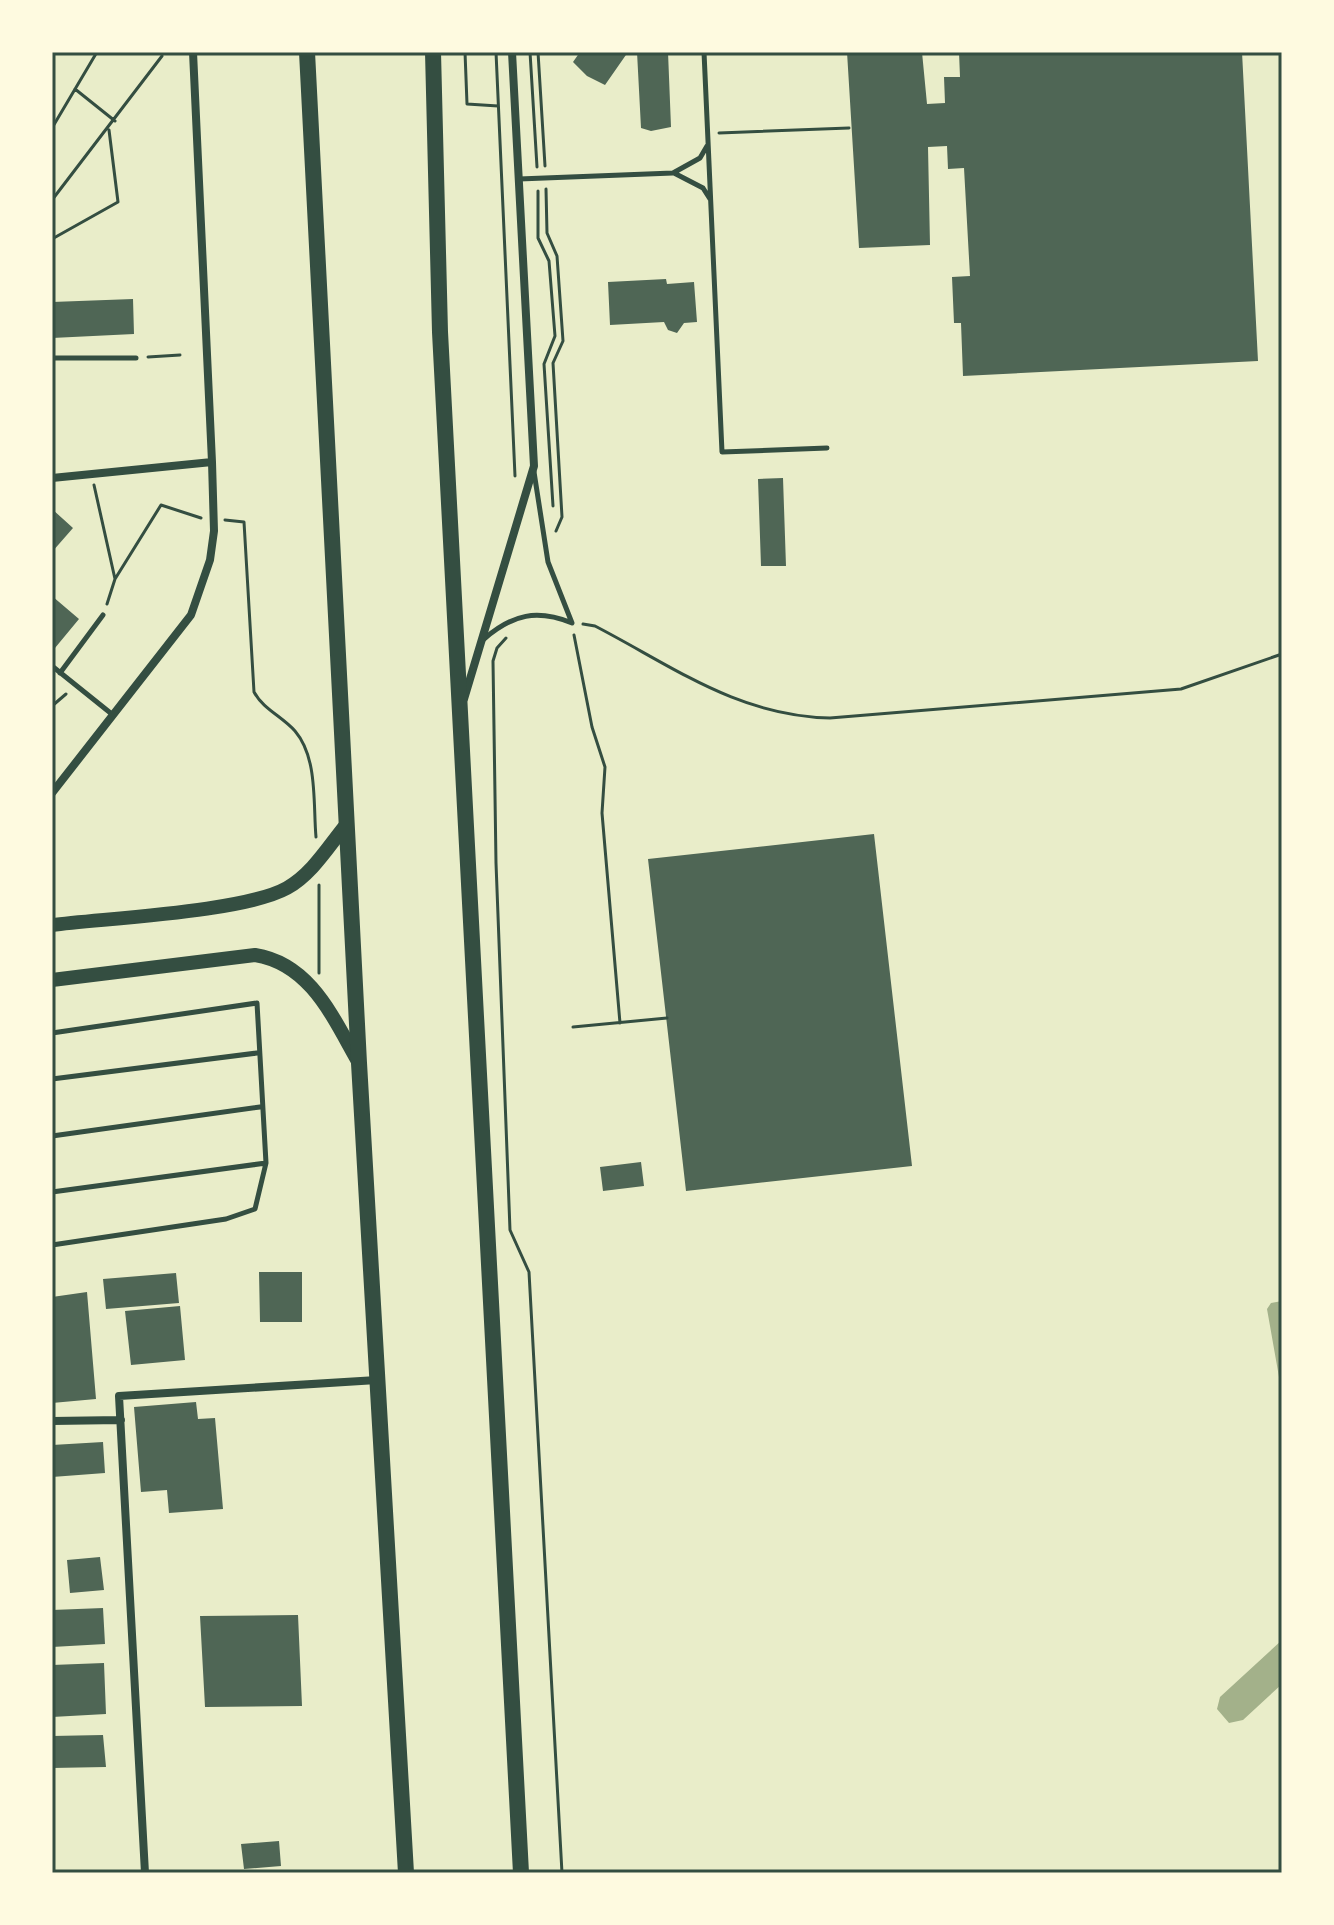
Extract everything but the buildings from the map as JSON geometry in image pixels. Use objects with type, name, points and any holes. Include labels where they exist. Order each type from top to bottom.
[{"type":"highway","points":[[310,52],[308,72],[346,825],[406,1873]]},
{"type":"highway","points":[[426,52],[434,78]]},
{"type":"highway","points":[[433,52],[440,332],[521,1873]]},
{"type":"main road","points":[[52,925],[208,907],[273,895],[290,886],[318,860],[346,825]]},
{"type":"main road","points":[[52,980],[255,955],[275,958],[297,970],[317,995],[359,1063]]},
{"type":"street","points":[[52,793],[191,615],[210,560],[214,519],[193,52]]},
{"type":"street","points":[[459,715],[534,466],[512,52]]},
{"type":"street","points":[[52,478],[212,462]]},
{"type":"street","points":[[145,1873],[119,1396],[377,1380]]},
{"type":"street","points":[[52,1421],[121,1420]]},
{"type":"lane","points":[[704,52],[722,452],[827,448]]},
{"type":"lane","points":[[519,179],[673,173],[700,158],[708,145]]},
{"type":"lane","points":[[673,173],[703,188],[711,200]]},
{"type":"lane","points":[[52,358],[136,358]]},
{"type":"lane","points":[[534,466],[548,562],[572,623]]},
{"type":"lane","points":[[480,642],[516,618],[534,613],[551,614],[572,623]]},
{"type":"lane","points":[[60,673],[103,615]]},
{"type":"lane","points":[[52,666],[113,715]]},
{"type":"lane","points":[[52,1033],[257,1003],[260,1107],[266,1163],[255,1209],[226,1219],[52,1245]]},
{"type":"lane","points":[[52,1079],[257,1053]]},
{"type":"lane","points":[[52,1136],[260,1107]]},
{"type":"lane","points":[[52,1192],[266,1163]]},
{"type":"path","points":[[52,128],[97,52]]},
{"type":"path","points":[[465,52],[467,104],[498,106]]},
{"type":"path","points":[[496,52],[516,472],[513,486]]},
{"type":"path","points":[[538,52],[547,233],[557,256],[563,341],[553,363],[562,517],[558,530],[542,536]]},
{"type":"path","points":[[52,200],[109,130],[162,56]]},
{"type":"path","points":[[75,89],[115,121]]},
{"type":"path","points":[[707,133],[849,128]]},
{"type":"path","points":[[52,239],[118,202],[109,130]]},
{"type":"path","points":[[136,358],[180,355]]},
{"type":"path","points":[[91,474],[115,579]]},
{"type":"path","points":[[103,615],[115,579],[161,505],[188,517],[244,522],[254,692],[258,700],[297,733],[310,764],[318,860],[317,995]]},
{"type":"path","points":[[516,618],[519,626],[497,648],[493,661],[496,863],[510,1230],[529,1272],[562,1873]]},
{"type":"path","points":[[620,1023],[602,813],[605,767],[592,727],[572,623],[595,626],[707,688],[767,712],[797,717],[830,718],[1181,689],[1282,654]]},
{"type":"path","points":[[52,706],[76,686]]},
{"type":"path","points":[[573,1027],[667,1018]]},
{"type":"shaded area","points":[[1282,1301],[1282,1394],[1267,1309],[1271,1303]]},
{"type":"shaded area","points":[[1282,1640],[1282,1684],[1243,1720],[1229,1723],[1217,1709],[1220,1697]]}]
